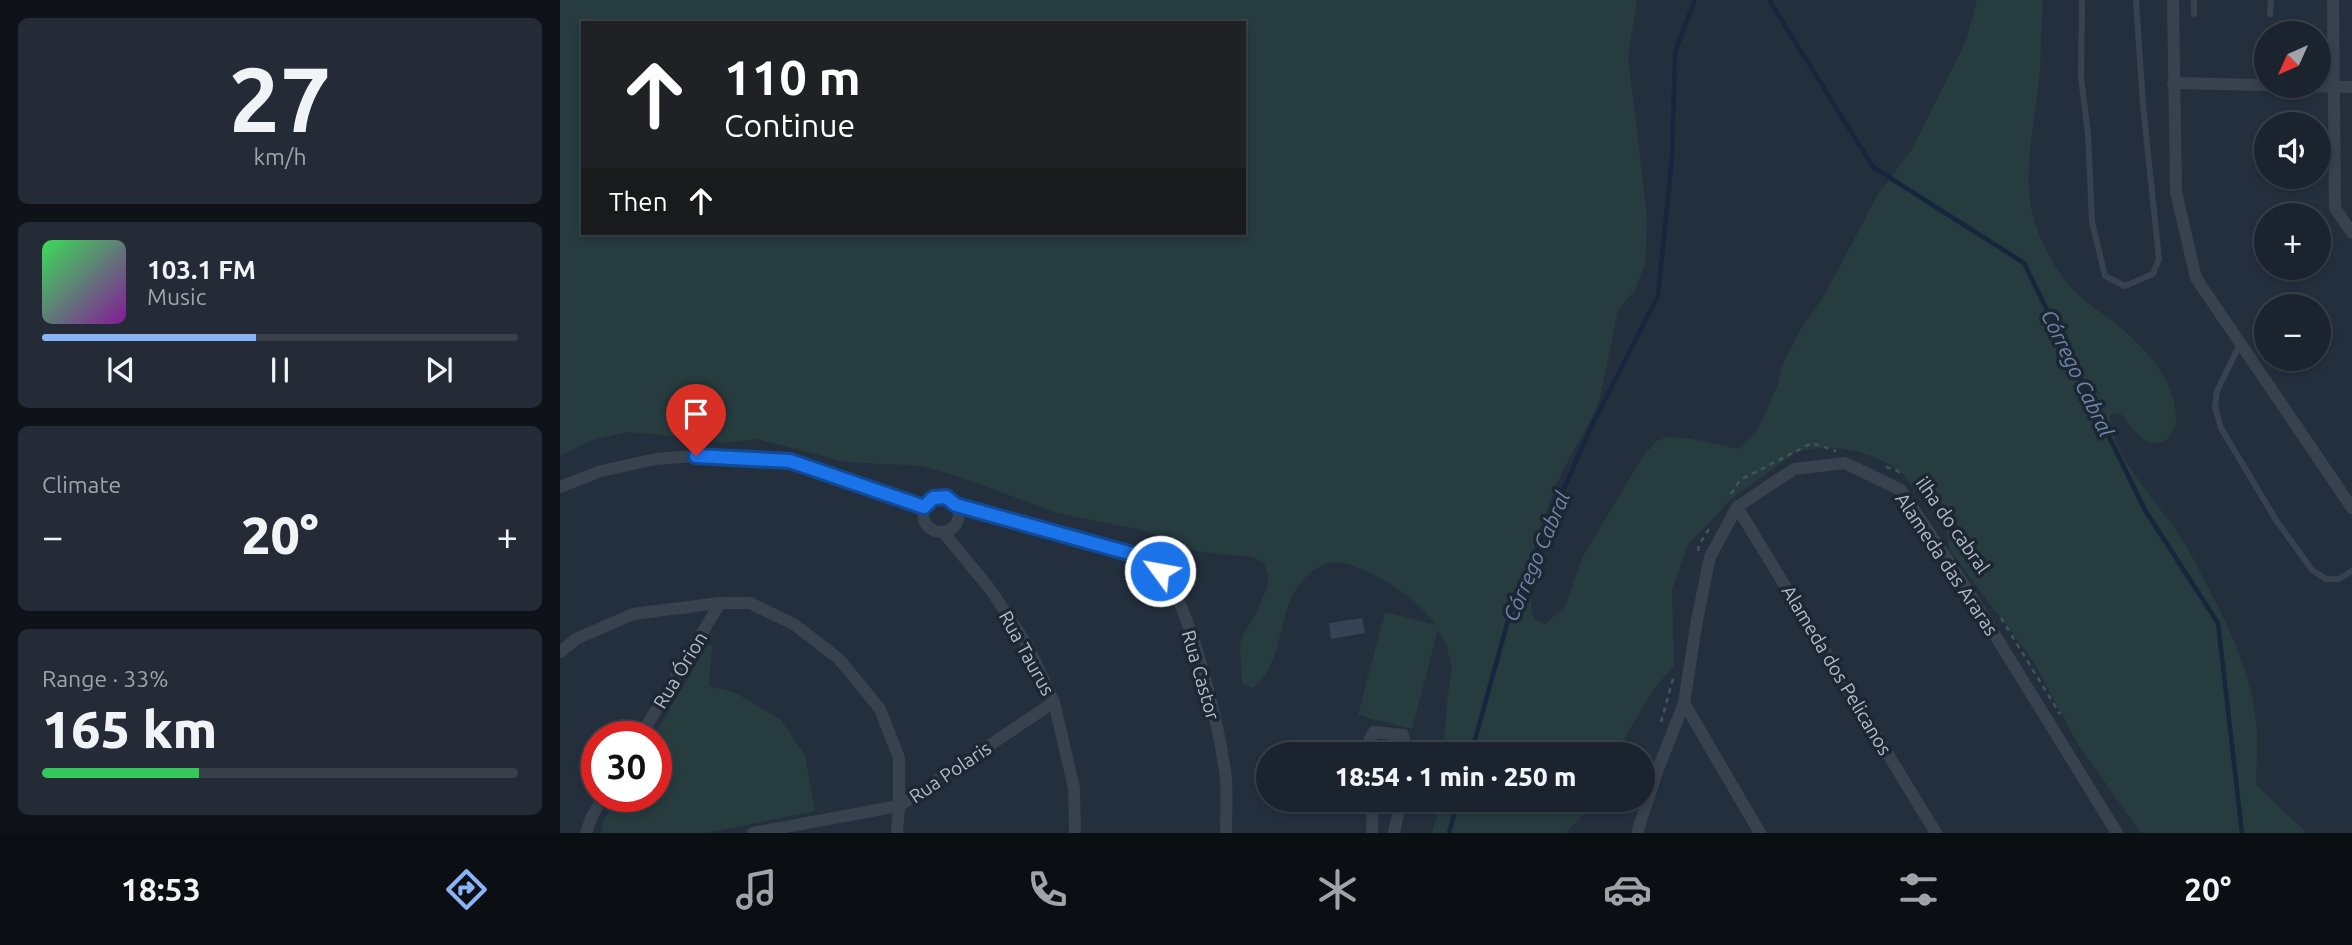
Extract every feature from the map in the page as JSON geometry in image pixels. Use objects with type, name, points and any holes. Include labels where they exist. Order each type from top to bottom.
[{"type":"street","points":[[2173,0],[2176,192],[2196,278],[2352,508]]},
{"type":"street","points":[[2333,0],[2335,208],[2352,233]]},
{"type":"street","points":[[2173,83],[2254,85]]},
{"type":"street","points":[[2331,88],[2352,87]]},
{"type":"street","points":[[560,487],[601,471],[656,459],[696,456],[790,461],[924,507]]},
{"type":"street","name":"Alameda das Araras","points":[[1637,833],[1684,703],[1710,557],[1732,505],[1794,469],[1845,463],[1901,490],[1966,588],[2117,833]]},
{"type":"street","points":[[939,496],[956,505],[958,519],[950,530],[934,531],[927,525],[923,517],[924,507],[928,502],[939,496]]},
{"type":"street","name":"Rua Castor","points":[[956,505],[1119,548],[1143,557],[1160,571],[1172,589],[1189,628],[1214,714],[1226,780],[1226,833]]},
{"type":"street","name":"Alameda dos Pelicanos","points":[[1732,505],[1936,833]]},
{"type":"street","name":"Rua Taurus","points":[[943,532],[990,589],[1028,646],[1055,702],[1074,788],[1075,833]]},
{"type":"street","points":[[560,652],[576,639],[633,614],[720,603],[750,603],[795,625],[839,659],[880,709],[899,758],[897,833]]},
{"type":"street","name":"Rua Órion","points":[[650,721],[720,603]]},
{"type":"street","name":"Rua Polaris","points":[[753,833],[899,806],[1055,702]]},
{"type":"street","points":[[1684,703],[1760,833]]},
{"type":"street","points":[[1368,742],[1374,732],[1403,735],[1405,742]]},
{"type":"street","points":[[586,833],[594,812]]},
{"type":"street","points":[[1372,833],[1373,812]]},
{"type":"street","points":[[1394,833],[1398,812]]},
{"type":"lane","points":[[2082,0],[2081,78],[2088,134],[2092,222],[2105,276],[2125,286],[2153,274],[2159,259],[2143,105],[2137,0]]},
{"type":"lane","points":[[2193,0],[2194,14]]},
{"type":"lane","points":[[2270,14],[2271,0]]},
{"type":"lane","points":[[2240,344],[2217,391],[2215,407],[2221,428],[2276,520],[2312,570],[2326,579],[2339,579],[2352,571]]},
{"type":"path","points":[[1732,505],[1740,480],[1812,443],[1837,451]]},
{"type":"path","name":"ilha do cabral","points":[[1885,467],[1898,471],[1906,482]]},
{"type":"path","points":[[1696,558],[1699,545],[1713,523]]},
{"type":"path","points":[[2001,617],[2066,723]]},
{"type":"path","points":[[1659,731],[1675,667]]},
{"type":"green space","points":[[560,0],[1637,0],[1628,56],[1647,217],[1644,266],[1635,290],[1618,310],[1600,398],[1557,484],[1538,539],[1531,574],[1531,606],[1535,620],[1545,624],[1565,607],[1582,558],[1642,458],[1656,441],[1668,437],[1693,439],[1738,449],[1756,433],[1777,387],[1783,363],[1802,327],[1824,296],[1878,194],[1913,148],[1966,41],[1977,0],[2042,0],[2040,68],[2029,176],[2029,193],[2037,229],[2064,279],[2085,301],[2114,322],[2146,352],[2170,389],[2176,424],[2166,440],[2155,443],[2142,438],[2121,414],[2110,414],[2112,430],[2127,463],[2188,550],[2233,638],[2246,674],[2255,712],[2256,785],[2307,833],[2141,833],[2079,746],[2034,662],[1950,551],[1946,529],[1904,475],[1881,460],[1852,450],[1822,448],[1795,453],[1731,499],[1688,545],[1672,590],[1674,666],[1649,697],[1623,742],[1444,742],[1452,670],[1446,644],[1438,630],[1412,729],[1358,715],[1385,612],[1436,625],[1412,600],[1363,570],[1328,563],[1309,574],[1290,600],[1272,663],[1264,677],[1253,688],[1242,683],[1240,647],[1243,634],[1256,615],[1268,584],[1268,573],[1263,562],[1252,557],[1194,551],[1146,531],[1057,513],[922,466],[845,462],[757,439],[722,443],[698,438],[627,432],[593,440],[560,456]]},
{"type":"green space","points":[[712,645],[709,686],[734,692],[781,720],[805,755],[815,811],[706,833],[603,833],[601,825],[609,812],[672,812],[672,721],[662,721],[707,646]]},
{"type":"green space","points":[[1438,812],[1584,812],[1565,833],[1432,833]]},
{"type":"building","points":[[1362,618],[1365,633],[1331,639],[1329,623]]},
{"type":"waterway","name":"Córrego Cabral","points":[[1474,742],[1512,606],[1592,425],[1658,296],[1672,158],[1675,52],[1695,0]]},
{"type":"waterway","name":"Córrego Cabral","points":[[1769,0],[1873,167],[2024,263],[2145,510],[2218,623],[2242,833]]},
{"type":"waterway","name":"Córrego Cabral","points":[[1449,833],[1455,812]]},
{"type":"route","points":[[696,456],[790,461],[924,507],[933,498],[946,497],[956,505],[1119,548],[1143,557],[1160,571]]}]
